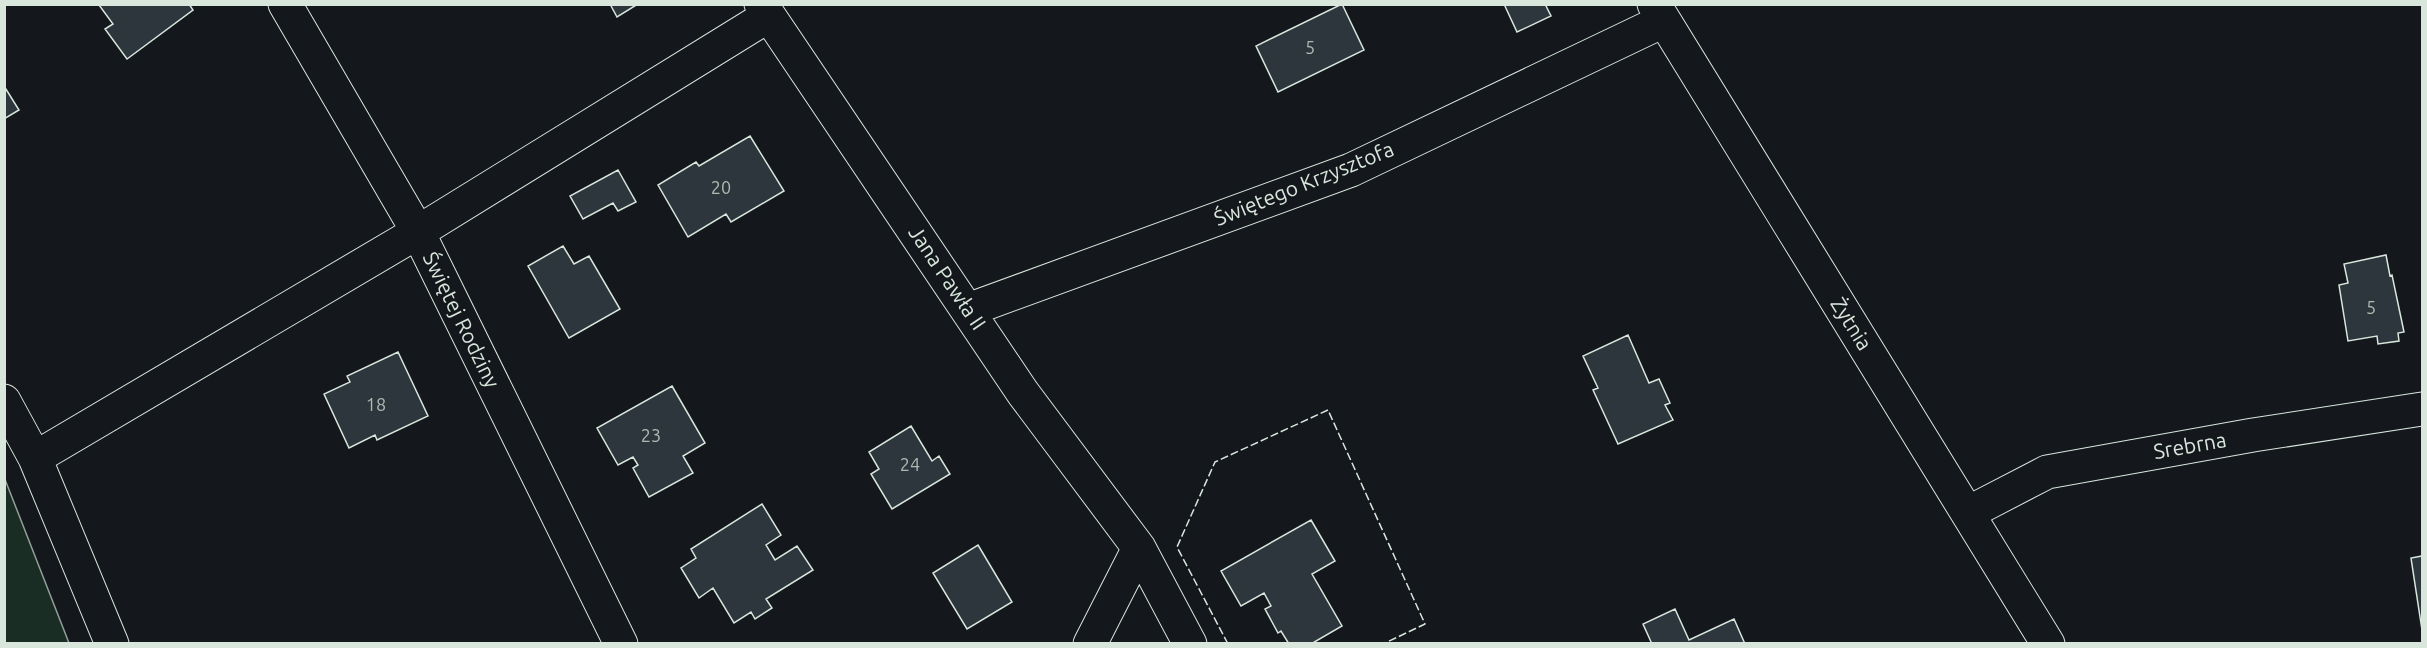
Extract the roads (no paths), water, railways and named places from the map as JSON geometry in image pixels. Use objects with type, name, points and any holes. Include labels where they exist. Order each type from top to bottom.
[{"type":"street","name":"Świętej Rodziny","points":[[285,4],[418,232],[621,644]]},
{"type":"street","points":[[35,458],[418,232],[764,10]]},
{"type":"street","name":"Jana Pawła II","points":[[764,10],[1023,393],[1139,548],[1190,644]]},
{"type":"street","name":"Świętego Krzysztofa","points":[[968,310],[1351,170],[1658,13]]},
{"type":"street","name":"Żytnia","points":[[1658,13],[2048,644]]},
{"type":"street","points":[[4,401],[35,458],[112,644]]},
{"type":"street","name":"Srebrna","points":[[1968,513],[2047,472],[2253,435],[2422,410]]},
{"type":"street","points":[[1090,644],[1139,548]]}]
